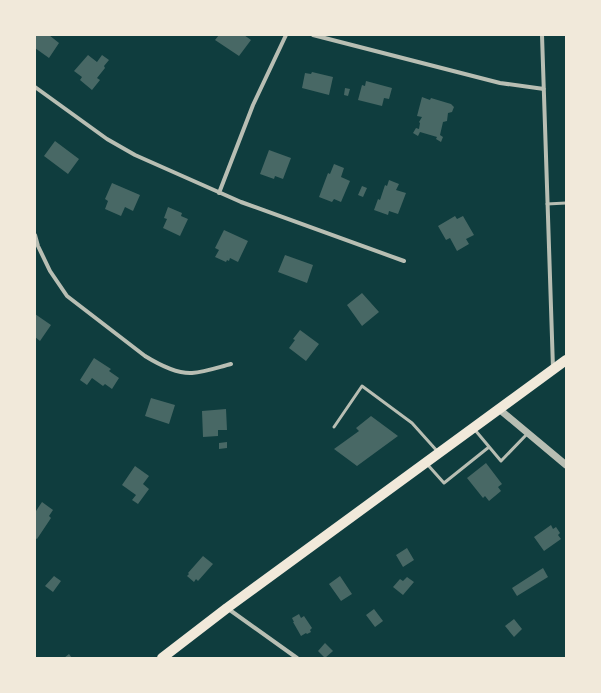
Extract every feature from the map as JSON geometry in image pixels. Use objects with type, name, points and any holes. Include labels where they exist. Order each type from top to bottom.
[{"type":"main road","points":[[162,658],[227,608],[566,360]]},
{"type":"street","points":[[219,192],[253,105],[286,35]]},
{"type":"street","points":[[313,35],[500,83],[544,89]]},
{"type":"street","points":[[542,35],[553,370]]},
{"type":"street","points":[[35,87],[107,139],[135,155],[262,210],[404,261]]},
{"type":"street","points":[[35,235],[38,246],[50,271],[67,296],[145,356],[172,369],[192,373],[231,364]]},
{"type":"street","points":[[499,410],[566,465]]},
{"type":"street","points":[[227,608],[297,658]]},
{"type":"lane","points":[[547,204],[566,203]]},
{"type":"lane","points":[[334,427],[362,386],[412,423],[439,454]]},
{"type":"lane","points":[[474,428],[501,462],[528,434]]},
{"type":"lane","points":[[426,463],[444,484],[489,448]]},
{"type":"building","points":[[35,35],[49,35],[59,43],[49,58],[35,48]]},
{"type":"building","points":[[219,35],[244,35],[251,40],[239,56],[215,40]]},
{"type":"building","points":[[88,55],[97,62],[102,55],[109,60],[97,78],[100,80],[92,90],[80,80],[82,77],[74,71]]},
{"type":"building","points":[[312,72],[333,77],[329,95],[302,88],[305,73],[311,74]]},
{"type":"building","points":[[366,81],[392,88],[389,99],[384,98],[382,106],[358,100],[362,85],[365,86]]},
{"type":"building","points":[[345,88],[350,89],[348,96],[344,95]]},
{"type":"building","points":[[422,97],[451,104],[454,107],[452,112],[448,113],[447,121],[443,122],[440,135],[443,137],[441,142],[436,139],[437,137],[420,132],[418,136],[413,133],[416,128],[419,129],[419,122],[422,117],[417,116]]},
{"type":"building","points":[[55,141],[79,159],[68,174],[44,156]]},
{"type":"building","points":[[269,150],[291,158],[283,179],[275,176],[274,179],[260,174]]},
{"type":"building","points":[[334,164],[344,168],[341,177],[350,181],[341,202],[334,199],[332,202],[319,197],[328,173],[330,174]]},
{"type":"building","points":[[389,180],[399,184],[396,190],[406,193],[398,214],[389,211],[388,215],[374,210],[378,199],[380,200],[385,185],[387,186]]},
{"type":"building","points":[[112,183],[140,195],[133,211],[125,207],[121,216],[105,209],[108,201],[105,199]]},
{"type":"building","points":[[362,186],[367,188],[363,197],[358,195]]},
{"type":"building","points":[[168,207],[182,213],[181,216],[188,219],[180,236],[163,228],[167,219],[164,218]]},
{"type":"building","points":[[455,216],[457,219],[463,216],[474,235],[466,239],[469,244],[457,251],[450,238],[446,240],[438,226]]},
{"type":"building","points":[[224,230],[248,241],[238,262],[230,258],[229,261],[227,260],[226,262],[215,257],[219,250],[215,248]]},
{"type":"building","points":[[285,255],[313,265],[307,283],[278,272]]},
{"type":"building","points":[[362,293],[379,312],[362,326],[347,305]]},
{"type":"building","points":[[35,314],[51,325],[40,341],[35,337]]},
{"type":"building","points":[[300,330],[319,344],[306,361],[289,348],[295,340],[293,339]]},
{"type":"building","points":[[94,358],[111,369],[109,371],[119,378],[112,389],[105,384],[103,386],[92,378],[87,385],[80,380]]},
{"type":"building","points":[[151,398],[175,405],[169,424],[145,416]]},
{"type":"building","points":[[226,409],[227,430],[218,430],[218,436],[203,437],[202,411]]},
{"type":"building","points":[[371,416],[398,436],[357,466],[334,449],[359,431],[356,428]]},
{"type":"building","points":[[227,442],[227,448],[219,449],[219,443]]},
{"type":"building","points":[[486,463],[502,484],[498,487],[501,491],[489,501],[485,496],[483,498],[467,478]]},
{"type":"building","points":[[135,466],[149,476],[143,484],[149,489],[138,504],[132,500],[136,495],[122,485]]},
{"type":"building","points":[[42,502],[53,510],[49,516],[51,518],[37,539],[35,538],[35,511]]},
{"type":"building","points":[[551,525],[553,529],[556,527],[560,533],[558,535],[561,539],[544,551],[534,537]]},
{"type":"building","points":[[407,548],[414,560],[403,567],[396,555]]},
{"type":"building","points":[[203,556],[213,564],[198,581],[196,579],[194,582],[187,576],[189,574],[188,573]]},
{"type":"building","points":[[543,568],[548,577],[517,596],[512,588]]},
{"type":"building","points":[[54,576],[61,581],[53,592],[45,586]]},
{"type":"building","points":[[340,576],[352,594],[341,601],[329,584]]},
{"type":"building","points":[[407,577],[414,582],[403,595],[393,587],[400,579],[403,581]]},
{"type":"building","points":[[374,609],[383,621],[375,627],[366,615]]},
{"type":"building","points":[[299,614],[301,618],[304,616],[312,628],[310,630],[311,632],[301,636],[292,618]]},
{"type":"building","points":[[514,619],[522,629],[514,637],[505,626]]},
{"type":"building","points":[[325,643],[333,651],[325,658],[318,651]]},
{"type":"building","points":[[69,654],[72,658],[64,658]]}]
